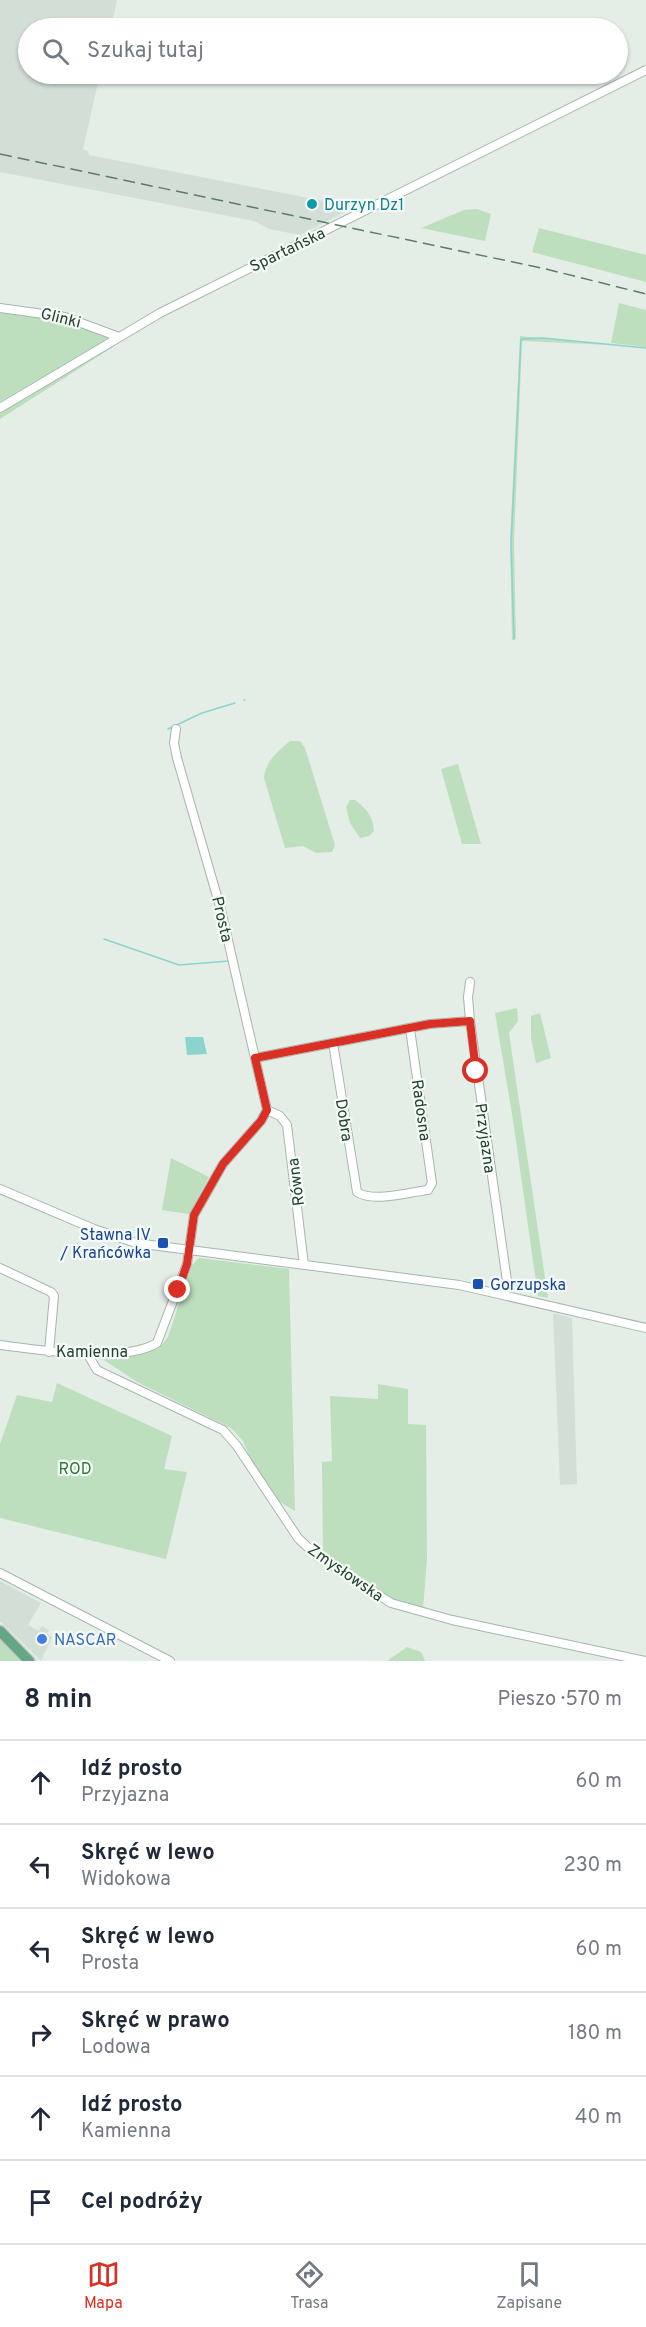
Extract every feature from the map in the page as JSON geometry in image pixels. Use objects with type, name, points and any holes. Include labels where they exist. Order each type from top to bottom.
[{"type":"main road","points":[[0,1631],[29,1661]]},
{"type":"street","name":"Spartańska","points":[[628,79],[646,70]]},
{"type":"street","name":"Spartańska","points":[[0,408],[119,337],[257,263],[618,84]]},
{"type":"street","name":"Glinki","points":[[0,308],[65,317],[119,337]]},
{"type":"street","name":"Prosta","points":[[176,729],[174,743],[177,759],[219,900],[267,1110]]},
{"type":"street","name":"Przyjazna","points":[[470,982],[468,997],[470,1021],[507,1281],[505,1295]]},
{"type":"street","points":[[255,1058],[443,1022],[470,1021]]},
{"type":"street","name":"Radosna","points":[[362,1196],[428,1190],[432,1183],[410,1029]]},
{"type":"street","name":"Dobra","points":[[333,1042],[357,1192],[362,1196]]},
{"type":"street","name":"Kamienna","points":[[0,1345],[49,1352],[87,1353],[136,1351],[157,1343],[187,1264],[192,1222],[209,1187],[232,1152],[261,1121],[267,1110]]},
{"type":"street","name":"Równa","points":[[267,1110],[280,1116],[287,1125],[304,1265]]},
{"type":"street","points":[[0,1189],[120,1239],[189,1251],[459,1286],[646,1328]]},
{"type":"street","points":[[0,1268],[51,1292],[54,1296],[49,1352]]},
{"type":"street","name":"Zmysłowska","points":[[87,1353],[97,1370],[215,1424],[223,1430],[237,1446],[298,1538],[317,1556],[392,1604],[452,1620],[645,1661]]},
{"type":"street","points":[[0,1573],[170,1661]]},
{"type":"shaded area","points":[[0,0],[117,0],[113,18],[18,18],[18,84],[98,84],[83,149],[88,151],[89,155],[329,202],[347,211],[300,235],[269,229],[254,221],[0,172]]},
{"type":"shaded area","points":[[553,1313],[572,1318],[577,1484],[560,1485]]},
{"type":"shaded area","points":[[0,1581],[41,1603],[28,1625],[39,1631],[42,1626],[49,1630],[47,1634],[52,1637],[41,1661],[0,1621]]},
{"type":"green space","points":[[477,209],[491,214],[485,241],[421,228],[464,210]]},
{"type":"green space","points":[[539,228],[646,255],[646,282],[532,252]]},
{"type":"green space","points":[[619,303],[646,310],[646,347],[611,343]]},
{"type":"green space","points":[[0,309],[70,320],[111,335],[110,338],[0,402]]},
{"type":"green space","points":[[520,336],[610,345],[522,341],[514,543],[516,639],[512,640],[510,541]]},
{"type":"green space","points":[[108,347],[113,347],[0,419],[0,413]]},
{"type":"green space","points":[[290,741],[300,741],[305,748],[335,845],[332,852],[316,853],[303,846],[285,848],[264,778],[270,762]]},
{"type":"green space","points":[[458,764],[481,844],[462,844],[441,769]]},
{"type":"green space","points":[[350,800],[355,800],[370,817],[374,831],[369,836],[360,838],[350,823],[346,807]]},
{"type":"green space","points":[[517,1008],[518,1021],[509,1033],[548,1298],[538,1296],[495,1013]]},
{"type":"green space","points":[[540,1013],[551,1058],[536,1063],[531,1038],[531,1016]]},
{"type":"green space","points":[[171,1158],[209,1177],[189,1214],[162,1210]]},
{"type":"green space","points":[[199,1258],[289,1269],[295,1511],[280,1502],[256,1472],[243,1441],[231,1428],[137,1382],[101,1358],[158,1349],[168,1337],[191,1266]]},
{"type":"green space","name":"ROD","points":[[57,1383],[172,1436],[164,1469],[187,1472],[166,1559],[0,1518],[0,1444],[17,1395],[52,1402]]},
{"type":"green space","points":[[378,1384],[408,1389],[408,1424],[426,1425],[427,1559],[423,1609],[392,1600],[323,1556],[322,1462],[332,1461],[330,1396],[378,1399]]},
{"type":"green space","points":[[0,1638],[23,1661],[0,1661]]},
{"type":"green space","points":[[407,1647],[421,1652],[425,1661],[387,1661]]},
{"type":"water","points":[[185,1037],[203,1037],[207,1054],[187,1055]]},
{"type":"waterway","points":[[514,639],[511,544],[521,339],[543,338],[646,348]]},
{"type":"waterway","points":[[168,729],[202,713],[235,703]]},
{"type":"waterway","points":[[104,939],[179,965],[229,961]]},
{"type":"railway","points":[[0,154],[546,269],[646,294]]},
{"type":"place","name":"Durzyn Dz1","points":[[312,204]]},
{"type":"place","name":"Stawna IV / Krańcówka","points":[[163,1243]]},
{"type":"place","name":"Gorzupska","points":[[478,1284]]},
{"type":"place","name":"NASCAR","points":[[42,1639]]},
{"type":"route","points":[[178,1290],[187,1264],[190,1230],[194,1215],[223,1164],[261,1121],[267,1110],[255,1058],[430,1024],[463,1020],[470,1021],[476,1071]]}]
